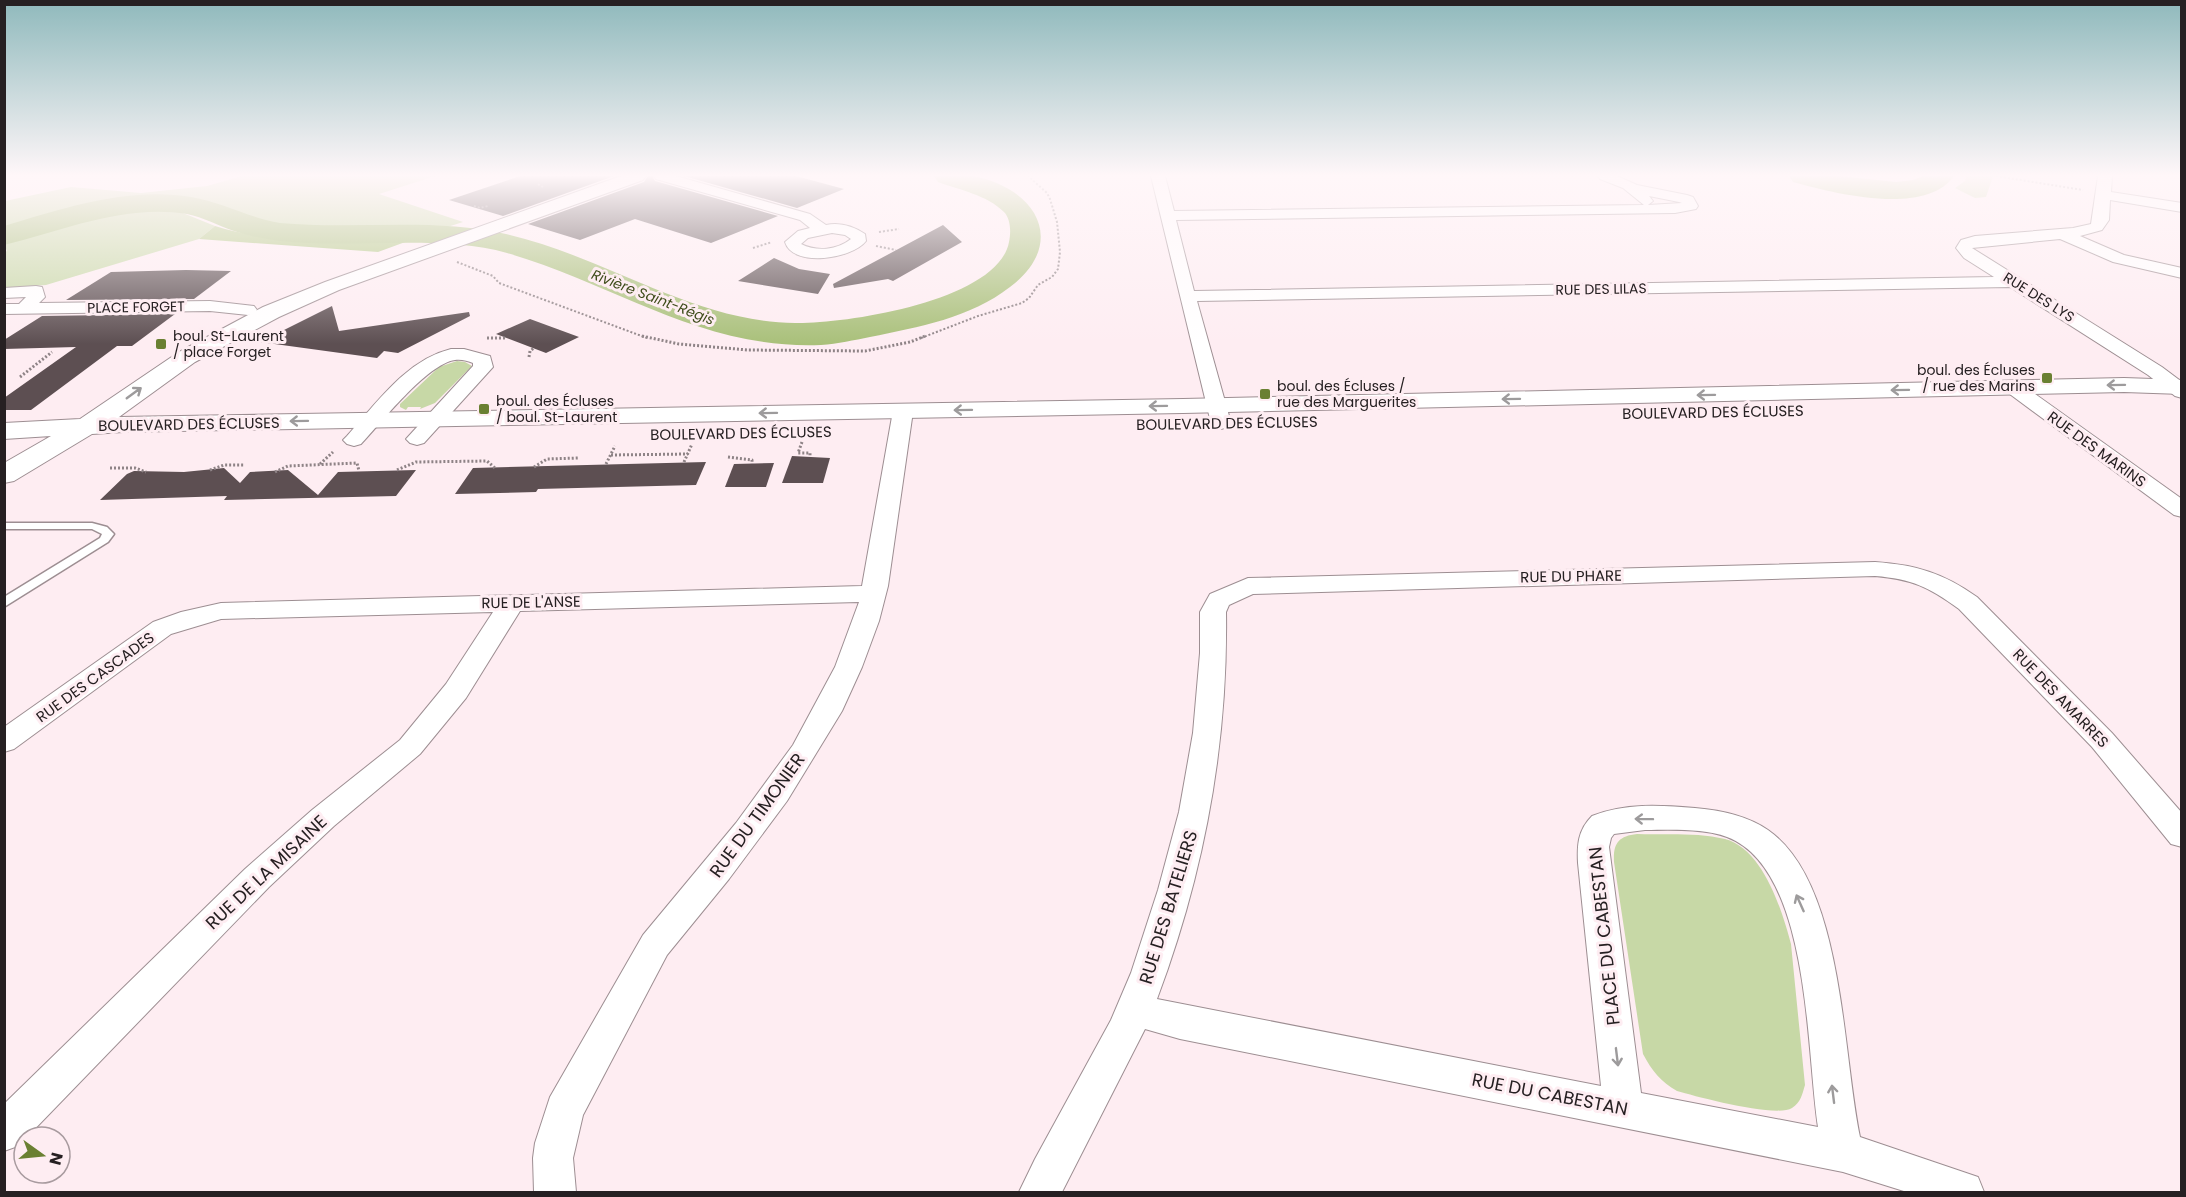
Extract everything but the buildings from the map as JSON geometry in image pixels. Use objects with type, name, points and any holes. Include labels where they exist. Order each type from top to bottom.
[{"type":"street","points":[[4,475],[153,359],[248,310],[297,288],[452,232]]},
{"type":"street","points":[[52,437],[86,426],[187,357],[250,322],[313,294],[445,253],[483,232]]},
{"type":"street","points":[[1171,232],[1219,414]]},
{"type":"street","name":"RUE DES LYS","points":[[2071,232],[1975,241],[1965,245],[1964,248],[1970,255],[2155,371],[2180,392]]},
{"type":"street","points":[[2062,234],[2119,259],[2181,273]]},
{"type":"street","name":"RUE DES LILAS","points":[[1186,296],[2015,282]]},
{"type":"street","points":[[4,293],[36,291],[36,297],[23,309]]},
{"type":"street","name":"PLACE FORGET","points":[[4,309],[210,306],[248,310]]},
{"type":"street","points":[[343,446],[434,361],[460,354],[483,360],[483,367],[425,430]]},
{"type":"street","name":"BOULEVARD DES ÉCLUSES","points":[[1674,404],[2124,385],[2180,392]]},
{"type":"street","name":"RUE DES MARINS","points":[[2014,388],[2181,510]]},
{"type":"street","name":"BOULEVARD DES ÉCLUSES","points":[[10,445],[52,437],[343,446],[425,430],[1674,404],[2037,405],[2180,392]]},
{"type":"street","name":"BOULEVARD DES ÉCLUSES","points":[[86,426],[373,420],[425,430]]},
{"type":"street","name":"RUE DU TIMONIER","points":[[555,1192],[555,1143],[570,1100],[655,945],[760,817],[812,739],[840,687],[857,648],[873,594],[902,420]]},
{"type":"street","name":"RUE DU PHARE","points":[[1219,600],[1237,590],[1258,584],[1875,569],[1901,571],[1925,577]]},
{"type":"street","name":"RUE DES AMARRES","points":[[1925,577],[1958,595],[1976,611],[2102,740],[2181,836]]},
{"type":"street","name":"RUE DE L'ANSE","points":[[189,618],[221,610],[873,594]]},
{"type":"street","name":"RUE DES BATELIERS","points":[[1040,1192],[1104,1074],[1134,1010],[1171,905],[1193,829],[1209,729],[1213,612],[1219,600]]},
{"type":"street","name":"RUE DE LA MISAINE","points":[[4,1132],[265,870],[323,818],[416,741],[456,691],[512,603]]},
{"type":"street","name":"RUE DES CASCADES","points":[[4,742],[162,628],[189,618]]},
{"type":"street","name":"PLACE DU CABESTAN","points":[[1623,1108],[1594,863],[1594,838],[1611,820],[1627,818],[1714,822],[1746,832],[1770,849],[1785,872],[1810,925],[1816,951],[1835,1108],[1843,1152]]},
{"type":"street","name":"RUE DU CABESTAN","points":[[1134,1010],[1180,1022],[1843,1152],[1876,1161],[1963,1192]]},
{"type":"lane","points":[[4,526],[92,526],[103,529],[108,534],[104,540],[4,603]]},
{"type":"path","points":[[870,234],[882,232]]},
{"type":"path","points":[[445,253],[493,276],[499,283],[659,341],[748,350],[865,351],[910,342],[978,316],[1022,303],[1038,285],[1052,277],[1058,269],[1060,252],[1058,232]]},
{"type":"path","points":[[753,248],[778,240]]},
{"type":"path","points":[[867,244],[896,250]]},
{"type":"path","points":[[482,339],[507,338]]},
{"type":"path","points":[[529,357],[530,351],[534,348]]},
{"type":"path","points":[[20,377],[52,352]]},
{"type":"path","points":[[802,442],[798,453],[810,453],[810,456]]},
{"type":"path","points":[[684,462],[692,444]]},
{"type":"path","points":[[320,464],[343,446]]},
{"type":"path","points":[[606,464],[615,446]]},
{"type":"path","points":[[611,454],[688,454]]},
{"type":"path","points":[[728,457],[752,460],[752,464]]},
{"type":"path","points":[[534,467],[547,459],[578,458]]},
{"type":"path","points":[[396,470],[416,462],[487,461],[495,468]]},
{"type":"path","points":[[274,472],[288,466],[357,463],[359,471]]},
{"type":"path","points":[[210,470],[224,465],[245,465]]},
{"type":"path","points":[[110,468],[135,468],[146,472]]},
{"type":"green space","points":[[32,232],[208,232],[199,239],[46,285],[5,288],[7,250],[5,240]]},
{"type":"green space","points":[[208,232],[237,232],[286,239],[408,241],[378,252],[199,239]]},
{"type":"green space","points":[[457,361],[472,366],[435,403],[420,409],[421,407],[408,407],[406,410],[400,407],[400,404],[439,367]]},
{"type":"green space","points":[[1637,834],[1692,835],[1725,839],[1738,845],[1750,855],[1769,882],[1791,944],[1805,1085],[1799,1101],[1792,1108],[1754,1109],[1677,1091],[1653,1071],[1646,1060],[1643,1054],[1614,862],[1614,850],[1618,842],[1625,837]]},
{"type":"waterway","name":"Rivière Saint-Régis","points":[[4,236],[17,232]]},
{"type":"waterway","name":"Rivière Saint-Régis","points":[[279,232],[330,235],[446,236],[492,240],[544,255],[706,318],[734,326],[793,334],[841,332],[898,321],[940,310],[966,299],[998,281],[1014,266],[1024,248],[1026,232]]},
{"type":"place","name":"boul. St-Laurent / place Forget","points":[[161,344]]},
{"type":"place","name":"boul. des Écluses / rue des Marins","points":[[2047,378]]},
{"type":"place","name":"boul. des Écluses / rue des Marguerites","points":[[1265,394]]},
{"type":"place","name":"boul. des Écluses / boul. St-Laurent","points":[[484,409]]}]
